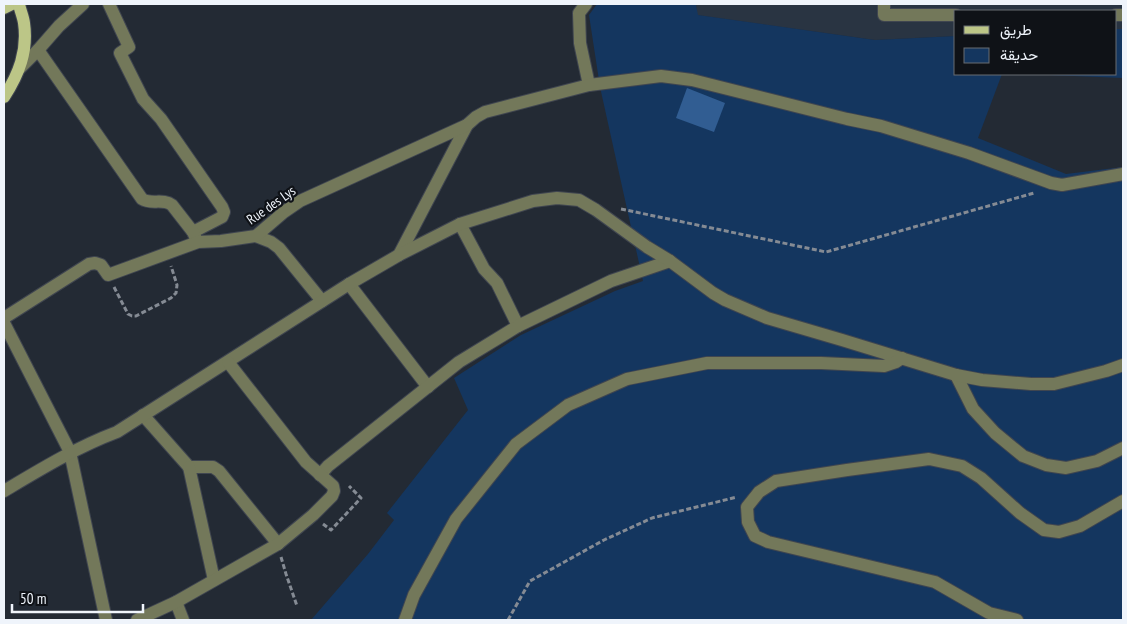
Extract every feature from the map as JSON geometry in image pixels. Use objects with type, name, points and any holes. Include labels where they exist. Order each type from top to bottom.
[{"type":"main road","points":[[4,8],[12,4]]},
{"type":"main road","points":[[4,97],[20,68],[24,46],[24,23],[19,4]]},
{"type":"street","points":[[20,68],[59,26],[83,4]]},
{"type":"street","points":[[38,50],[142,199],[151,202],[169,202],[196,237],[222,216],[224,212],[162,119],[143,99],[120,53],[129,47],[109,4]]},
{"type":"street","points":[[586,4],[579,13],[580,43],[589,85]]},
{"type":"street","points":[[884,4],[884,16],[954,15]]},
{"type":"street","name":"Rue des Lys","points":[[108,275],[167,255],[196,237],[221,241],[256,236],[300,201],[467,125],[485,112],[589,85],[661,76],[692,80],[881,126],[1062,185]]},
{"type":"street","points":[[398,254],[467,125]]},
{"type":"street","points":[[1062,185],[1123,174]]},
{"type":"street","points":[[4,491],[70,452],[117,432],[398,254],[460,224],[533,201],[557,198],[579,200],[596,210],[725,300],[767,318],[956,375],[982,380],[1054,384],[1106,371],[1123,364]]},
{"type":"street","points":[[460,224],[484,269],[497,283],[518,326]]},
{"type":"street","points":[[256,236],[271,242],[279,248],[322,301]]},
{"type":"street","points":[[320,475],[328,466],[459,362],[518,326],[611,281],[670,261]]},
{"type":"street","points":[[4,318],[89,264],[95,262],[101,265],[108,275]]},
{"type":"street","points":[[349,284],[428,387]]},
{"type":"street","points":[[4,323],[70,452],[106,620]]},
{"type":"street","points":[[405,620],[414,595],[456,520],[516,444],[568,404],[627,379],[707,363],[821,363],[884,366],[902,358]]},
{"type":"street","points":[[137,620],[176,602],[278,544],[313,515],[332,496],[334,491],[332,486],[306,462],[228,362]]},
{"type":"street","points":[[956,375],[973,409],[995,433],[1023,456],[1046,465],[1066,468],[1097,461],[1123,448]]},
{"type":"street","points":[[143,415],[189,467],[214,580]]},
{"type":"street","points":[[1017,620],[989,613],[935,582],[768,542],[755,536],[748,522],[748,507],[759,492],[776,482],[930,459],[962,466],[981,478],[1020,513],[1044,530],[1059,532],[1080,526],[1123,501]]},
{"type":"street","points":[[189,467],[214,467],[219,471],[278,544]]},
{"type":"street","points":[[176,602],[183,620]]},
{"type":"path","points":[[614,208],[826,252],[1062,185]]},
{"type":"path","points":[[108,275],[128,314],[136,316],[171,298],[176,293],[177,285],[167,255]]},
{"type":"path","points":[[508,620],[530,581],[604,540],[652,518],[759,492]]},
{"type":"path","points":[[278,544],[297,606]]},
{"type":"shaded area","points":[[696,4],[1123,4],[1123,29],[1117,29],[1117,10],[954,10],[954,36],[875,40],[697,15]]},
{"type":"green space","points":[[597,4],[690,4],[696,5],[698,15],[875,40],[954,36],[954,75],[1002,75],[978,138],[1066,174],[1123,167],[1123,620],[311,620],[368,554],[394,520],[387,513],[468,410],[454,378],[521,335],[615,291],[643,281],[600,87],[589,15]]},
{"type":"green space","points":[[1117,29],[1123,29],[1123,78],[1048,75],[1117,75]]},
{"type":"building","points":[[687,88],[725,103],[714,132],[676,118]]}]
